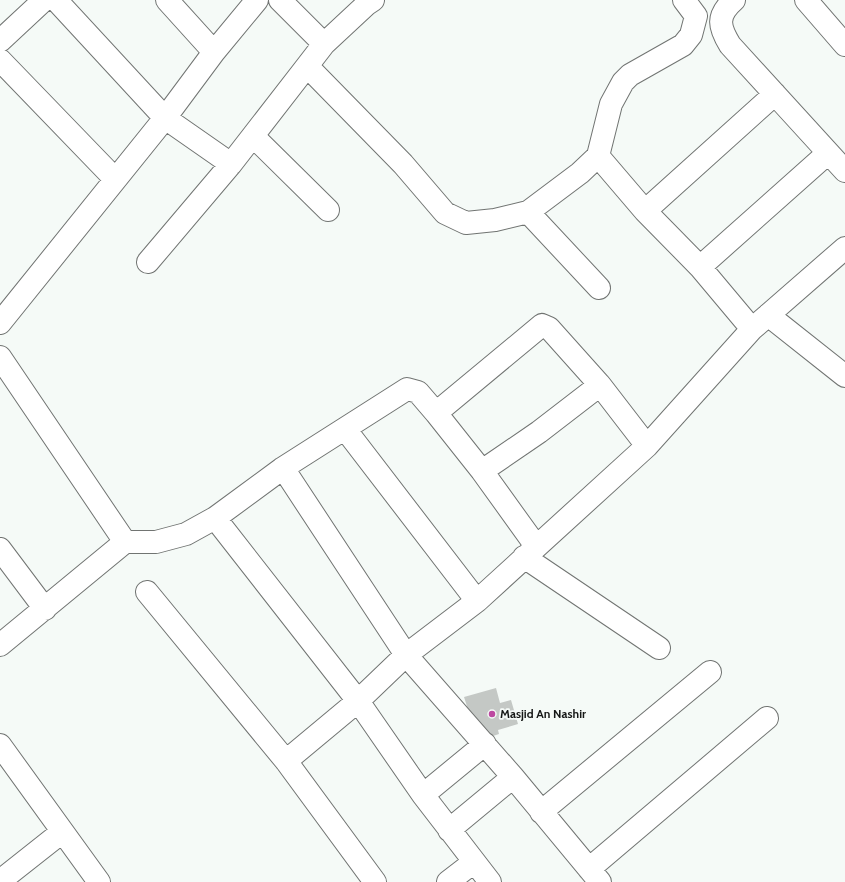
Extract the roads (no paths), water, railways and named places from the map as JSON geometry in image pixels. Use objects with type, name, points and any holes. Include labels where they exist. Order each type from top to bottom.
[{"type":"street","points":[[0,41],[44,0]]},
{"type":"street","points":[[56,0],[165,118],[231,164]]},
{"type":"street","points":[[167,0],[214,52]]},
{"type":"street","points":[[0,323],[165,118],[214,52],[257,0]]},
{"type":"street","points":[[280,0],[324,44]]},
{"type":"street","points":[[148,262],[231,164],[324,44],[361,8],[373,0]]},
{"type":"street","points":[[307,66],[403,164],[445,213],[466,223],[495,220],[528,212],[580,173],[598,156],[611,104],[623,82],[630,75],[678,49],[691,35],[696,16],[684,0]]},
{"type":"street","points":[[734,0],[721,16],[721,30],[730,45],[845,171]]},
{"type":"street","points":[[806,0],[845,45]]},
{"type":"street","points":[[0,60],[115,179]]},
{"type":"street","points":[[645,211],[775,94]]},
{"type":"street","points":[[253,136],[328,210]]},
{"type":"street","points":[[700,268],[828,153]]},
{"type":"street","points":[[598,156],[645,211],[700,268],[752,329]]},
{"type":"street","points":[[528,212],[599,288]]},
{"type":"street","points":[[286,761],[358,702],[406,655],[477,601],[647,446],[752,329],[845,248]]},
{"type":"street","points":[[768,315],[845,376]]},
{"type":"street","points":[[436,413],[542,326],[549,328],[600,386],[647,446]]},
{"type":"street","points":[[4,371],[125,542]]},
{"type":"street","points":[[482,471],[600,386]]},
{"type":"street","points":[[0,645],[125,542],[156,542],[186,534],[215,518],[283,468],[407,389],[418,392],[482,471],[530,552],[659,648]]},
{"type":"street","points":[[345,429],[477,601]]},
{"type":"street","points":[[283,468],[406,655],[485,744],[594,876],[767,718]]},
{"type":"street","points":[[215,518],[358,702],[423,795],[490,882]]},
{"type":"street","points":[[0,549],[45,609]]},
{"type":"street","points":[[147,592],[286,761],[375,882]]},
{"type":"street","points":[[541,812],[710,672]]},
{"type":"street","points":[[423,795],[485,744]]},
{"type":"street","points":[[0,745],[99,882]]},
{"type":"street","points":[[449,830],[513,777]]},
{"type":"street","points":[[0,881],[62,832]]},
{"type":"street","points":[[448,882],[474,862]]},
{"type":"place","name":"Masjid An Nashir","points":[[492,714]]}]
